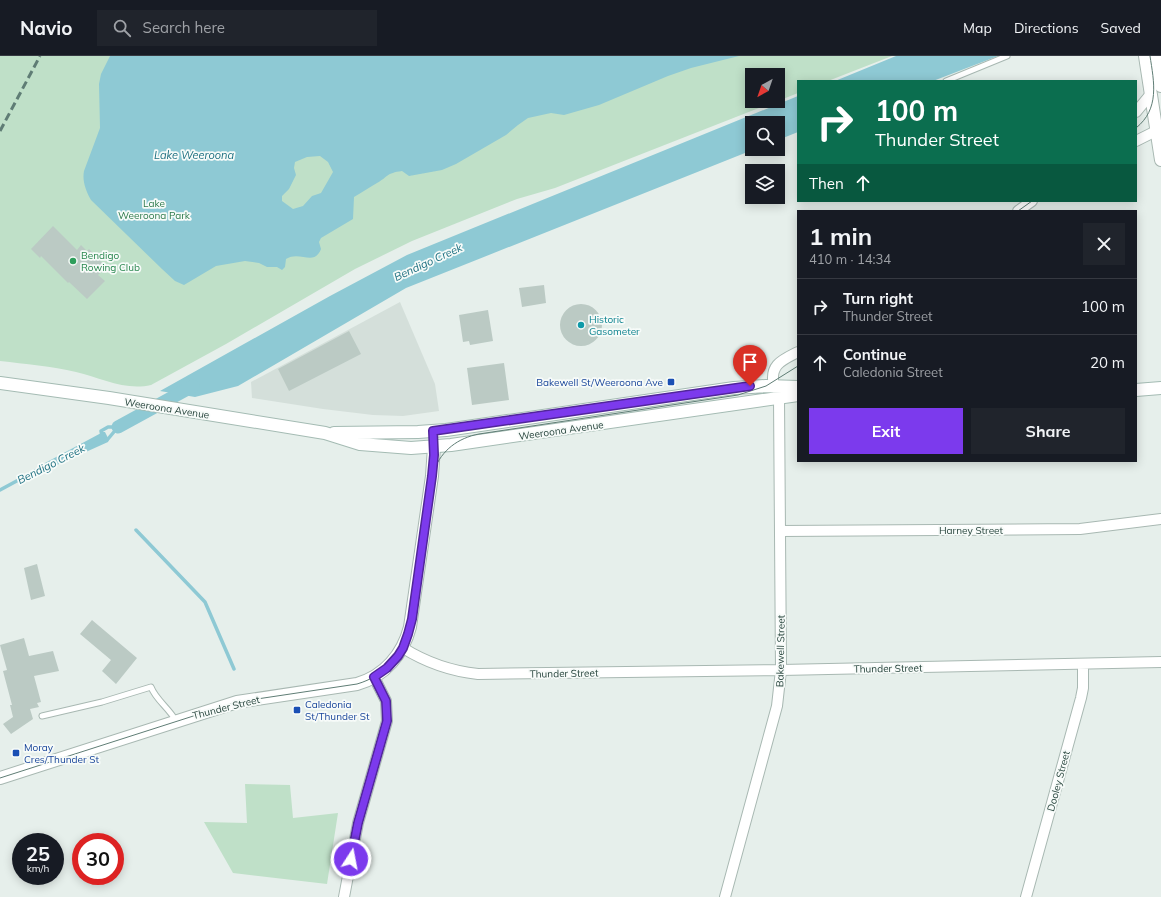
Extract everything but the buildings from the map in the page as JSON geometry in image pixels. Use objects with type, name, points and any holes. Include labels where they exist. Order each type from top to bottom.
[{"type":"main road","points":[[1145,56],[1150,95],[1159,130],[1161,160]]},
{"type":"main road","points":[[1156,56],[1161,86]]},
{"type":"main road","name":"Weeroona Avenue","points":[[3,384],[109,398],[324,433],[360,444],[395,447],[434,447],[797,395]]},
{"type":"main road","points":[[774,386],[779,398]]},
{"type":"main road","name":"Weeroona Avenue","points":[[324,433],[433,431],[734,388],[774,386],[797,387]]},
{"type":"main road","points":[[1137,390],[1161,388]]},
{"type":"main road","points":[[403,648],[412,619],[432,476],[434,447],[433,431]]},
{"type":"main road","name":"Thunder Street","points":[[0,778],[176,720],[237,702],[349,686],[364,682],[374,677],[393,662],[403,648]]},
{"type":"street","points":[[1137,111],[1150,95]]},
{"type":"street","points":[[1137,140],[1159,130]]},
{"type":"street","points":[[1019,210],[1031,202]]},
{"type":"street","points":[[774,386],[772,376],[776,366],[797,353]]},
{"type":"street","name":"Bakewell Street","points":[[725,897],[777,706],[781,670],[779,398]]},
{"type":"street","name":"Harney Street","points":[[780,531],[1080,529],[1161,519]]},
{"type":"street","name":"Thunder Street","points":[[403,648],[427,662],[438,666],[460,672],[478,674],[1083,665],[1161,662]]},
{"type":"street","name":"Dooley Street","points":[[1026,897],[1081,698],[1083,688],[1083,665]]},
{"type":"street","points":[[344,897],[358,823],[387,721],[386,701],[374,677]]},
{"type":"lane","points":[[948,80],[1007,56]]},
{"type":"lane","points":[[42,716],[102,702],[151,687],[154,694],[176,720]]},
{"type":"shaded area","points":[[400,302],[435,384],[439,411],[403,416],[373,415],[252,398],[251,382]]},
{"type":"green space","name":"Lake Weeroona Park","points":[[0,56],[892,56],[831,80],[797,80],[797,93],[785,98],[785,68],[745,68],[745,108],[759,108],[555,188],[517,199],[412,241],[355,269],[226,344],[151,385],[122,385],[76,372],[38,365],[0,361]]},
{"type":"green space","points":[[245,784],[290,785],[293,818],[338,813],[327,884],[233,873],[204,822],[247,823]]},
{"type":"water","name":"Lake Weeroona","points":[[110,56],[739,56],[691,68],[668,76],[599,105],[564,115],[551,113],[528,118],[506,135],[456,164],[442,170],[409,176],[402,171],[393,173],[354,197],[353,219],[321,238],[319,242],[321,249],[315,257],[291,257],[286,259],[285,267],[282,270],[277,267],[267,267],[259,263],[245,261],[216,266],[184,285],[175,281],[162,269],[91,200],[86,190],[84,171],[100,128],[99,84],[101,74]],"holes":[[[320,156],[328,162],[333,172],[321,193],[312,196],[303,206],[293,209],[282,201],[282,196],[289,189],[296,175],[294,168],[295,162],[307,157]]]},
{"type":"water","points":[[896,56],[998,56],[936,80],[837,80]]},
{"type":"water","points":[[797,96],[797,132],[785,137],[785,116],[749,116],[768,108],[785,108],[785,101]]},
{"type":"water","points":[[745,118],[745,153],[406,288],[238,386],[195,397],[160,391],[330,296],[407,255]]},
{"type":"water","points":[[105,432],[109,440],[108,442],[48,469],[45,463]]},
{"type":"waterway","name":"Bendigo Creek","points":[[118,427],[193,386]]},
{"type":"waterway","name":"Bendigo Creek","points":[[102,436],[101,431],[108,427],[118,427]]},
{"type":"waterway","name":"Bendigo Creek","points":[[105,440],[108,439],[118,427]]},
{"type":"waterway","name":"Bendigo Creek","points":[[0,490],[50,463]]},
{"type":"waterway","points":[[136,530],[205,602],[234,669]]},
{"type":"tram line","points":[[1137,127],[1144,121],[1149,112],[1154,95],[1150,56]]},
{"type":"tram line","points":[[1019,210],[1031,202]]},
{"type":"tram line","points":[[0,778],[237,702],[357,684],[376,676],[398,655],[410,627],[434,470],[441,456],[464,438],[479,434],[738,395],[766,386],[797,367]]},
{"type":"railway","points":[[0,131],[40,56]]},
{"type":"place","name":"Bendigo Rowing Club","points":[[73,261]]},
{"type":"place","name":"Historic Gasometer","points":[[581,325]]},
{"type":"place","name":"Bakewell St/Weeroona Ave","points":[[671,382]]},
{"type":"place","name":"Caledonia St/Thunder St","points":[[297,710]]},
{"type":"place","name":"Moray Cres/Thunder St","points":[[16,753]]},
{"type":"route","points":[[351,859],[358,823],[387,721],[386,701],[374,677],[387,668],[398,656],[406,641],[412,619],[432,476],[434,455],[433,431],[750,386]]}]
